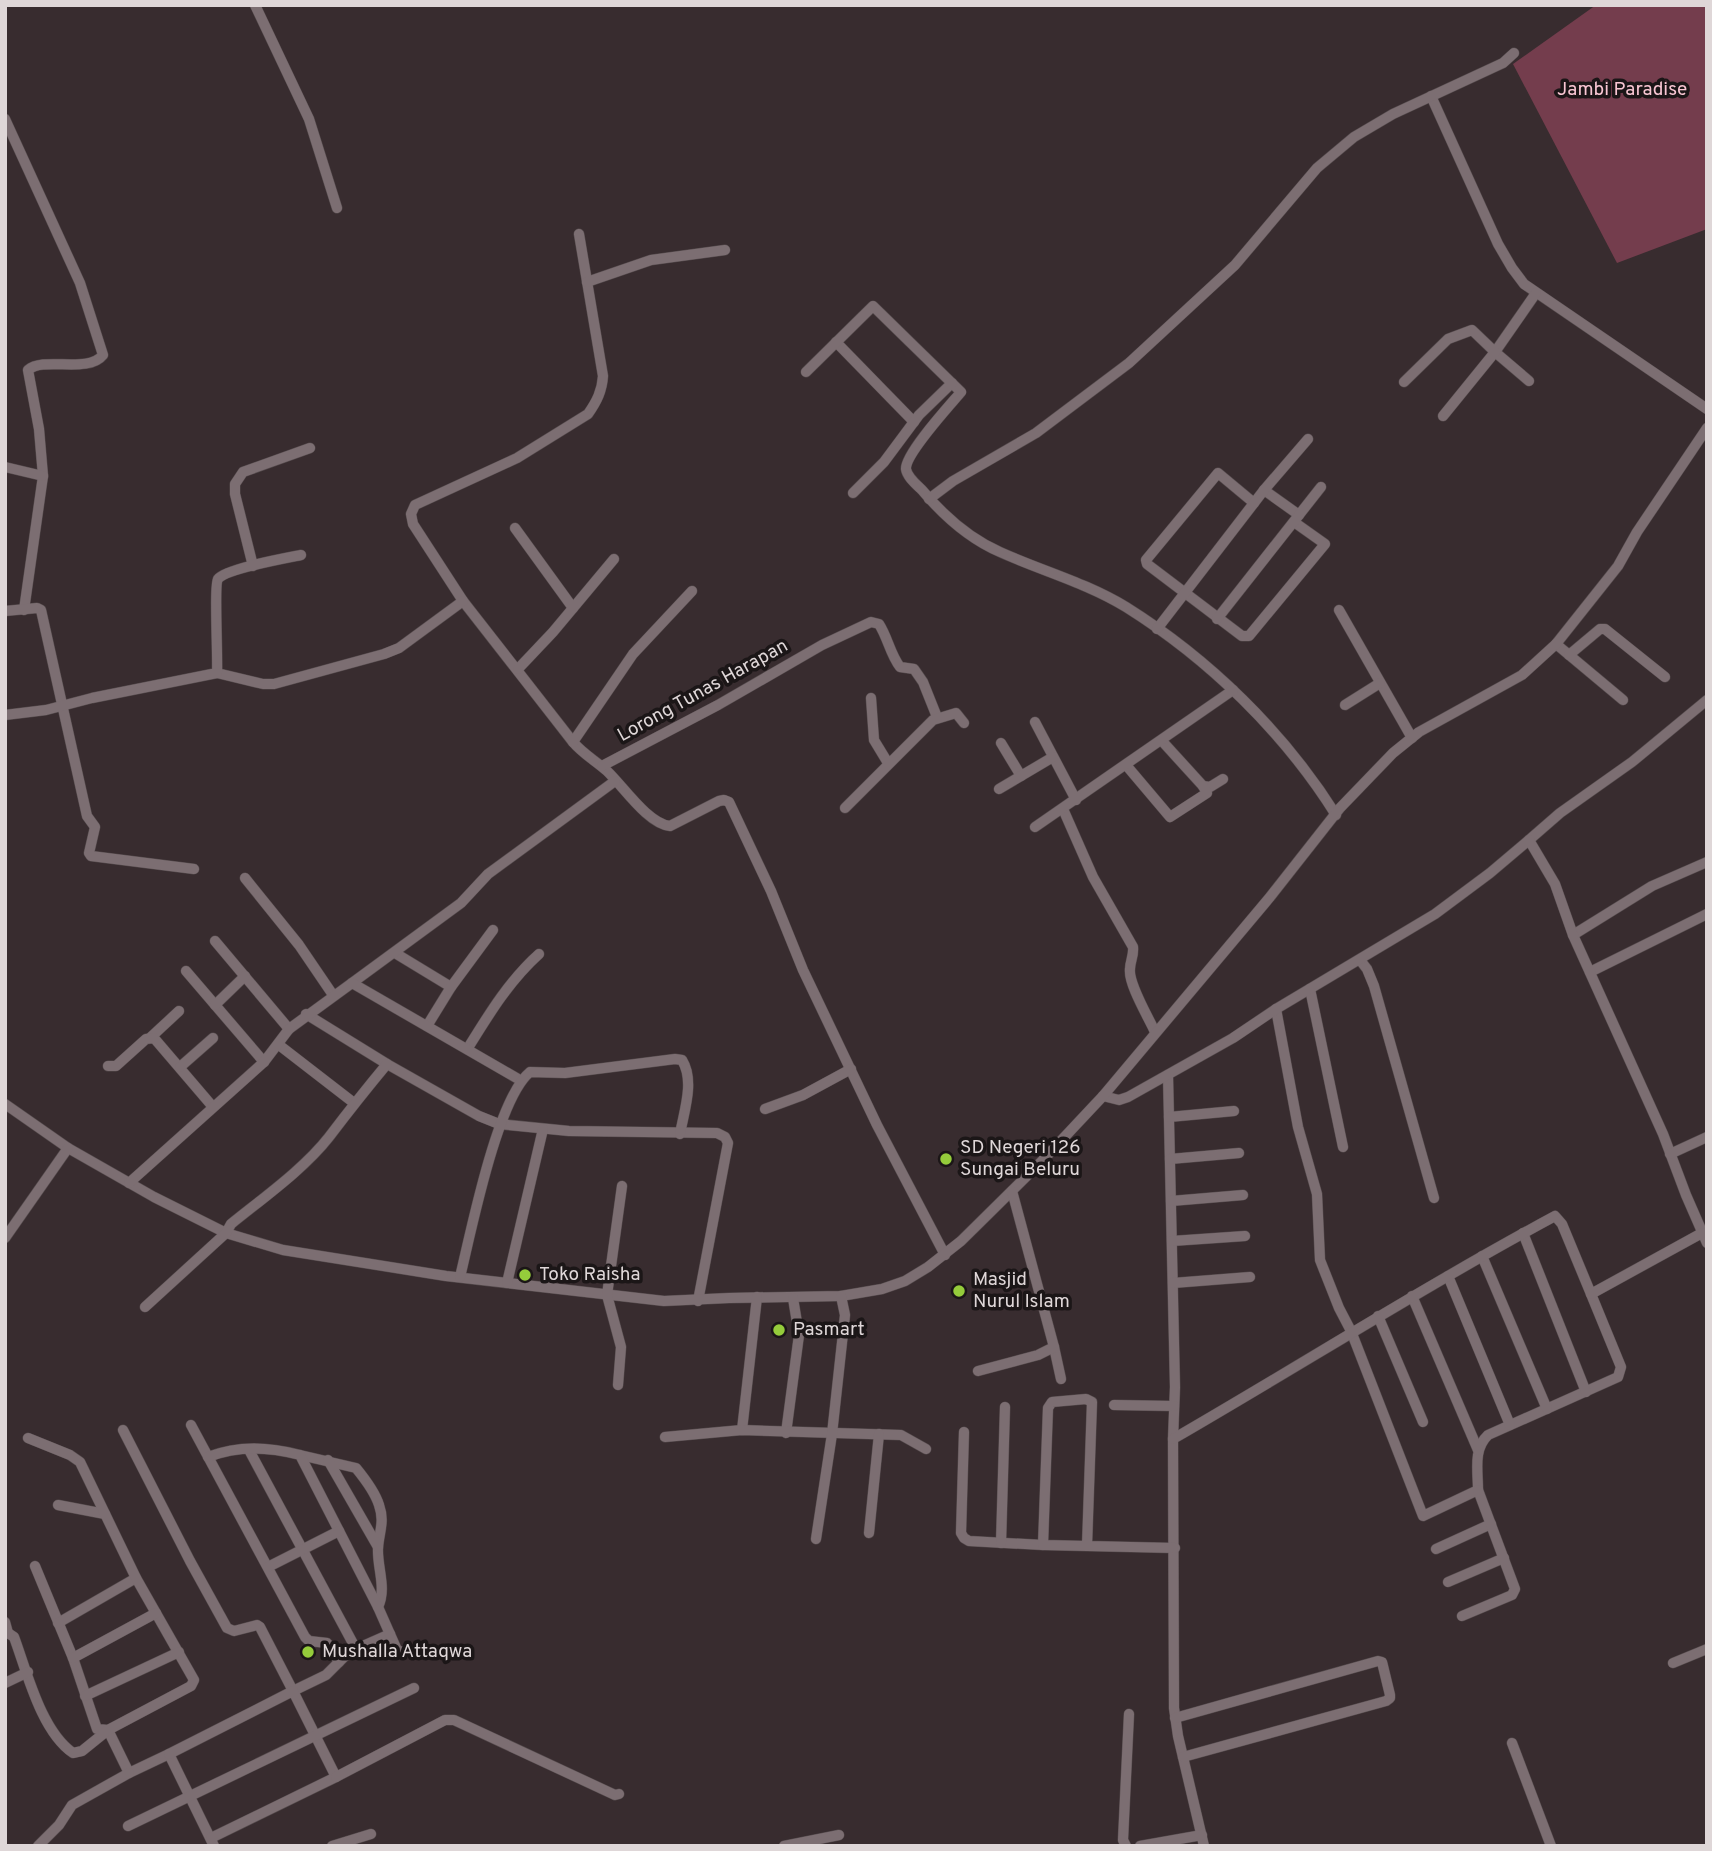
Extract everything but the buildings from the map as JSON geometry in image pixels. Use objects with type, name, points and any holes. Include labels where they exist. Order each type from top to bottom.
[{"type":"street","points":[[255,5],[309,119],[337,208]]},
{"type":"street","points":[[929,499],[953,481],[1036,433],[1129,363],[1235,265],[1317,169],[1354,137],[1431,96],[1503,63],[1514,53]]},
{"type":"street","points":[[1431,96],[1498,244],[1524,284],[1707,409]]},
{"type":"street","points":[[5,119],[80,283],[103,355],[95,361],[37,365],[28,370],[40,439],[43,476],[24,610]]},
{"type":"street","points":[[579,234],[603,376],[602,391],[588,414],[553,438],[517,458],[415,505],[411,511],[413,524],[463,601],[573,742],[584,754],[602,766],[640,807],[665,826],[674,825],[719,801],[729,802],[776,903],[803,970],[877,1125],[945,1255]]},
{"type":"street","points":[[587,282],[650,260],[725,250]]},
{"type":"street","points":[[1443,416],[1495,352],[1536,293]]},
{"type":"street","points":[[806,372],[873,306],[961,393],[926,434],[906,468],[907,473],[929,499],[966,533],[998,552],[1065,578],[1125,607],[1203,662],[1266,724],[1321,791],[1341,808]]},
{"type":"street","points":[[1404,382],[1448,339],[1472,330],[1529,382]]},
{"type":"street","points":[[836,342],[914,422]]},
{"type":"street","points":[[853,493],[884,462],[914,422],[952,383]]},
{"type":"street","points":[[5,1104],[68,1148],[130,1184],[226,1233],[283,1250],[460,1278],[664,1301],[841,1296],[882,1289],[905,1281],[945,1255],[1012,1191],[1103,1096],[1341,808],[1393,754],[1412,738],[1522,675],[1556,645],[1618,566],[1637,532],[1707,428]]},
{"type":"street","points":[[1157,629],[1264,489],[1308,439]]},
{"type":"street","points":[[253,566],[235,494],[238,477],[243,472],[310,448]]},
{"type":"street","points":[[5,467],[43,476]]},
{"type":"street","points":[[1254,503],[1218,473],[1146,560],[1147,564],[1184,594],[1242,636],[1250,636],[1325,544],[1264,489]]},
{"type":"street","points":[[1217,619],[1321,487]]},
{"type":"street","points":[[515,528],[573,608]]},
{"type":"street","points":[[217,673],[218,615],[215,586],[218,578],[229,570],[301,555]]},
{"type":"street","points":[[518,669],[614,559]]},
{"type":"street","points":[[573,742],[633,654],[692,591]]},
{"type":"street","points":[[5,715],[25,714],[217,673],[274,684],[399,648],[463,601]]},
{"type":"street","points":[[5,611],[37,608],[41,610],[60,706],[87,816],[95,827],[89,853],[91,856],[194,869]]},
{"type":"street","points":[[1339,610],[1412,738]]},
{"type":"street","name":"Lorong Tunas Harapan","points":[[602,766],[718,705],[822,645],[871,622],[879,624],[888,638],[892,656],[901,667],[914,669],[923,682],[937,717]]},
{"type":"street","points":[[1569,655],[1600,629],[1605,629],[1665,677]]},
{"type":"street","points":[[1556,645],[1623,700]]},
{"type":"street","points":[[1345,705],[1380,682]]},
{"type":"street","points":[[1035,827],[1233,690]]},
{"type":"street","points":[[871,698],[874,740],[888,763]]},
{"type":"street","points":[[1103,1096],[1119,1100],[1168,1075],[1435,914],[1490,873],[1560,813],[1632,762],[1707,700]]},
{"type":"street","points":[[845,808],[937,717],[956,713],[964,723]]},
{"type":"street","points":[[1035,722],[1076,800]]},
{"type":"street","points":[[1126,765],[1170,817],[1207,793],[1161,741]]},
{"type":"street","points":[[1001,743],[1021,776]]},
{"type":"street","points":[[999,789],[1053,757]]},
{"type":"street","points":[[1203,786],[1210,787],[1223,779]]},
{"type":"street","points":[[130,1184],[264,1062],[289,1028],[461,903],[488,874],[615,781]]},
{"type":"street","points":[[1063,809],[1093,877],[1133,947],[1129,971],[1155,1032]]},
{"type":"street","points":[[1529,840],[1555,884],[1573,935],[1705,1238],[1591,1294]]},
{"type":"street","points":[[1573,935],[1652,886],[1707,862]]},
{"type":"street","points":[[245,878],[299,945],[333,995]]},
{"type":"street","points":[[1590,972],[1707,914]]},
{"type":"street","points":[[427,1026],[451,986],[493,930]]},
{"type":"street","points":[[215,941],[289,1028]]},
{"type":"street","points":[[395,953],[451,986]]},
{"type":"street","points":[[468,1048],[497,1001],[521,970],[539,954]]},
{"type":"street","points":[[1360,960],[1374,986],[1434,1198]]},
{"type":"street","points":[[186,971],[264,1062]]},
{"type":"street","points":[[215,1004],[245,976]]},
{"type":"street","points":[[352,984],[520,1080]]},
{"type":"street","points":[[1310,989],[1343,1147]]},
{"type":"street","points":[[1276,1009],[1298,1126],[1317,1194],[1320,1260],[1339,1308],[1352,1331],[1423,1516],[1478,1490]]},
{"type":"street","points":[[108,1066],[116,1066],[179,1011]]},
{"type":"street","points":[[306,1014],[387,1064],[499,1124],[543,1129],[718,1133],[725,1137],[728,1143],[698,1301]]},
{"type":"street","points":[[151,1037],[158,1041],[214,1107]]},
{"type":"street","points":[[180,1067],[213,1038]]},
{"type":"street","points":[[279,1045],[354,1103]]},
{"type":"street","points":[[460,1278],[499,1124],[520,1080],[533,1072],[565,1073],[682,1060],[689,1080],[680,1134]]},
{"type":"street","points":[[145,1307],[226,1233],[231,1224],[298,1168],[329,1137],[387,1064]]},
{"type":"street","points":[[765,1109],[803,1095],[851,1069]]},
{"type":"street","points":[[1140,1846],[1203,1840],[1175,1718],[1174,1406],[1168,1075]]},
{"type":"street","points":[[1169,1116],[1234,1111]]},
{"type":"street","points":[[507,1283],[543,1129]]},
{"type":"street","points":[[1670,1154],[1707,1137]]},
{"type":"street","points":[[5,1238],[68,1148]]},
{"type":"street","points":[[1170,1159],[1239,1153]]},
{"type":"street","points":[[618,1385],[621,1348],[607,1295],[622,1186]]},
{"type":"street","points":[[1012,1191],[1061,1379]]},
{"type":"street","points":[[1171,1201],[1243,1195]]},
{"type":"street","points":[[1173,1439],[1522,1233],[1555,1216],[1559,1218],[1621,1367],[1618,1377],[1488,1435],[1481,1442],[1478,1450],[1478,1490],[1515,1589],[1512,1595],[1462,1616]]},
{"type":"street","points":[[1522,1233],[1586,1392]]},
{"type":"street","points":[[1172,1241],[1245,1236]]},
{"type":"street","points":[[1482,1256],[1547,1409]]},
{"type":"street","points":[[1448,1276],[1510,1425]]},
{"type":"street","points":[[1172,1283],[1250,1277]]},
{"type":"street","points":[[817,1539],[845,1315],[841,1296]]},
{"type":"street","points":[[1412,1296],[1478,1450]]},
{"type":"street","points":[[742,1430],[757,1297]]},
{"type":"street","points":[[786,1433],[799,1335],[793,1298]]},
{"type":"street","points":[[1378,1316],[1423,1422]]},
{"type":"street","points":[[978,1371],[1054,1348]]},
{"type":"street","points":[[1043,1545],[1048,1405],[1057,1401],[1086,1399],[1092,1402],[1087,1546]]},
{"type":"street","points":[[1114,1405],[1174,1406]]},
{"type":"street","points":[[1000,1543],[1005,1407]]},
{"type":"street","points":[[191,1424],[305,1637],[309,1641],[327,1643],[339,1662]]},
{"type":"street","points":[[123,1430],[227,1628],[234,1631],[257,1625],[260,1627],[336,1777]]},
{"type":"street","points":[[665,1437],[742,1430],[879,1434],[909,1437],[917,1445],[926,1448]]},
{"type":"street","points":[[964,1432],[961,1533],[964,1538],[970,1541],[1000,1543],[1175,1548]]},
{"type":"street","points":[[869,1533],[879,1434]]},
{"type":"street","points":[[6,1630],[14,1637],[40,1707],[55,1736],[73,1753],[82,1751],[108,1730],[191,1686],[194,1678],[136,1578],[80,1462],[70,1455],[28,1438]]},
{"type":"street","points":[[208,1457],[238,1448],[264,1448],[356,1468],[379,1502],[382,1515],[382,1532],[378,1547],[383,1596],[378,1607]]},
{"type":"street","points":[[249,1450],[356,1649]]},
{"type":"street","points":[[300,1455],[378,1607],[397,1650]]},
{"type":"street","points":[[328,1460],[378,1547]]},
{"type":"street","points":[[58,1505],[105,1514]]},
{"type":"street","points":[[1436,1549],[1491,1524]]},
{"type":"street","points":[[268,1567],[339,1531]]},
{"type":"street","points":[[1448,1582],[1504,1558]]},
{"type":"street","points":[[35,1566],[74,1658],[97,1729],[108,1730]]},
{"type":"street","points":[[58,1623],[136,1578]]},
{"type":"street","points":[[74,1658],[156,1613]]},
{"type":"street","points":[[38,1846],[59,1825],[72,1805],[129,1773],[326,1675],[356,1649],[390,1634]]},
{"type":"street","points":[[1673,1663],[1707,1648]]},
{"type":"street","points":[[356,1649],[411,1652]]},
{"type":"street","points":[[85,1696],[179,1652]]},
{"type":"street","points":[[1175,1718],[1378,1661],[1382,1662],[1391,1698],[1184,1757]]},
{"type":"street","points":[[5,1683],[27,1672]]},
{"type":"street","points":[[128,1826],[414,1688]]},
{"type":"street","points":[[1126,1846],[1123,1840],[1129,1714]]},
{"type":"street","points":[[169,1754],[213,1842],[445,1720],[454,1720],[619,1794]]},
{"type":"street","points":[[108,1730],[129,1773]]},
{"type":"street","points":[[1512,1743],[1551,1846]]},
{"type":"street","points":[[332,1846],[371,1834]]},
{"type":"street","points":[[784,1846],[839,1835]]},
{"type":"green space","name":"Jambi Paradise","points":[[1596,5],[1707,5],[1707,229],[1617,263],[1513,64]]},
{"type":"place","name":"SD Negeri 126 Sungai Beluru","points":[[946,1159]]},
{"type":"place","name":"Toko Raisha","points":[[525,1275]]},
{"type":"place","name":"Masjid Nurul Islam","points":[[959,1291]]},
{"type":"place","name":"Pasmart","points":[[779,1330]]},
{"type":"place","name":"Mushalla Attaqwa","points":[[308,1652]]}]
